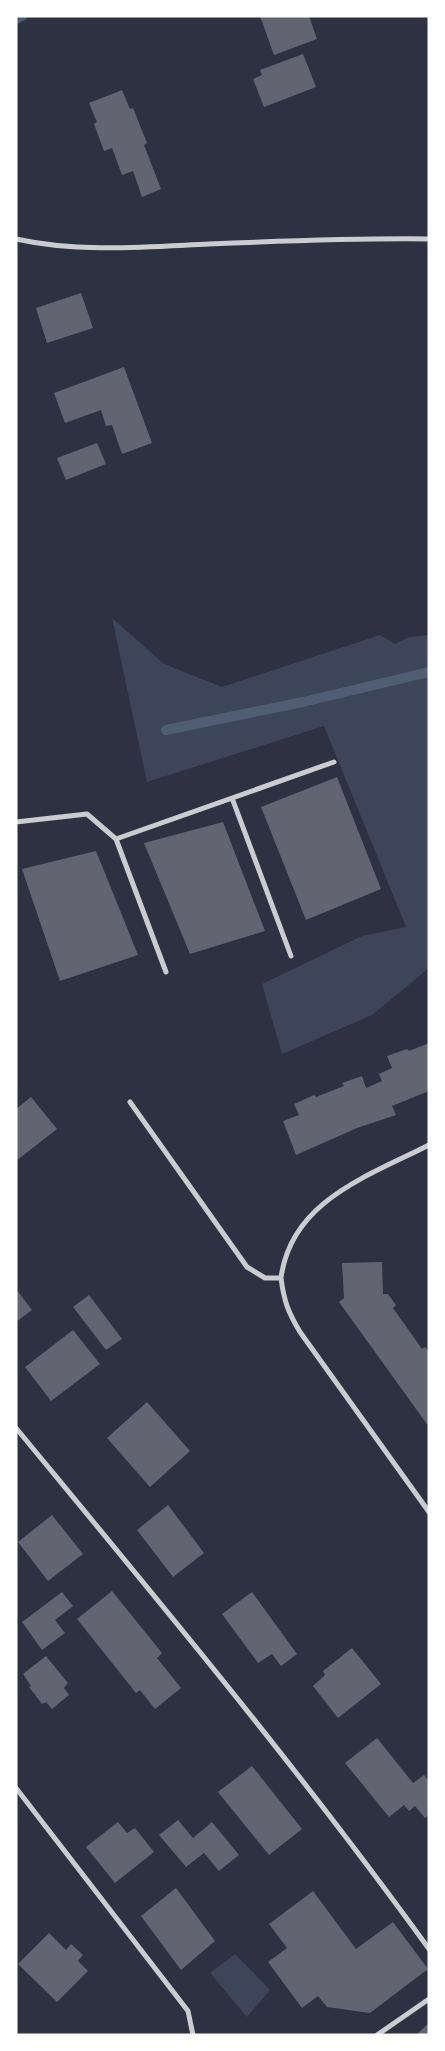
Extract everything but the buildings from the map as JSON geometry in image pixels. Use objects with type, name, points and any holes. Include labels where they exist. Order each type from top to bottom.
[{"type":"street","points":[[16,239],[40,244],[116,249],[363,238],[429,239]]},
{"type":"street","points":[[116,839],[334,762]]},
{"type":"street","points":[[232,798],[290,956]]},
{"type":"street","points":[[16,822],[87,814],[116,839],[166,972]]},
{"type":"street","points":[[130,1102],[247,1267],[265,1278],[281,1278]]},
{"type":"street","points":[[429,1145],[362,1179],[322,1204],[298,1230],[286,1258],[281,1278],[284,1299],[289,1314],[300,1332],[429,1512]]},
{"type":"street","points":[[16,1428],[181,1627],[323,1806],[429,1950]]},
{"type":"street","points":[[16,1788],[188,2011],[193,2035]]},
{"type":"street","points":[[376,2035],[429,1999]]},
{"type":"shaded area","points":[[112,618],[164,664],[222,687],[380,635],[395,644],[409,637],[429,635],[429,968],[372,1015],[282,1054],[262,984],[362,936],[406,927],[324,726],[147,782]]},
{"type":"shaded area","points":[[235,1954],[270,1990],[247,2017],[210,1973]]},
{"type":"waterway","points":[[16,19],[22,16]]},
{"type":"waterway","points":[[166,730],[303,702],[429,672]]}]
